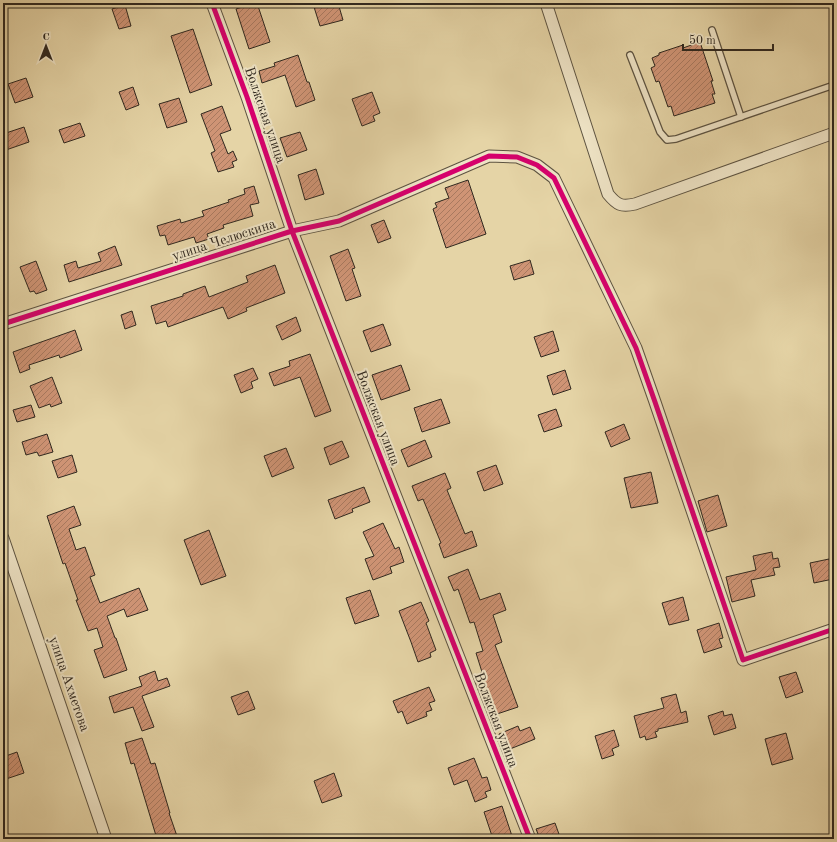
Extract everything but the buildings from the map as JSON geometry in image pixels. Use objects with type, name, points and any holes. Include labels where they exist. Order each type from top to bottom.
[{"type":"street","name":"Волжская улица","points":[[212,3],[247,97],[292,231],[530,839]]},
{"type":"street","points":[[546,3],[608,194],[614,202],[624,206],[635,204],[834,133]]},
{"type":"street","name":"улица Челюскина","points":[[3,324],[292,231],[339,220],[489,156],[517,157],[538,165],[554,178],[636,348],[742,660],[834,629]]},
{"type":"street","name":"улица Ахметова","points":[[3,538],[106,839]]},
{"type":"lane","points":[[712,30],[741,117]]},
{"type":"lane","points":[[630,55],[660,132],[667,140],[676,139],[834,85]]},
{"type":"cycle path","points":[[212,3],[247,97],[292,231],[530,839]]},
{"type":"cycle path","points":[[3,324],[292,231],[339,221],[489,156],[517,157],[537,165],[554,178],[636,348],[743,660],[834,629]]}]
